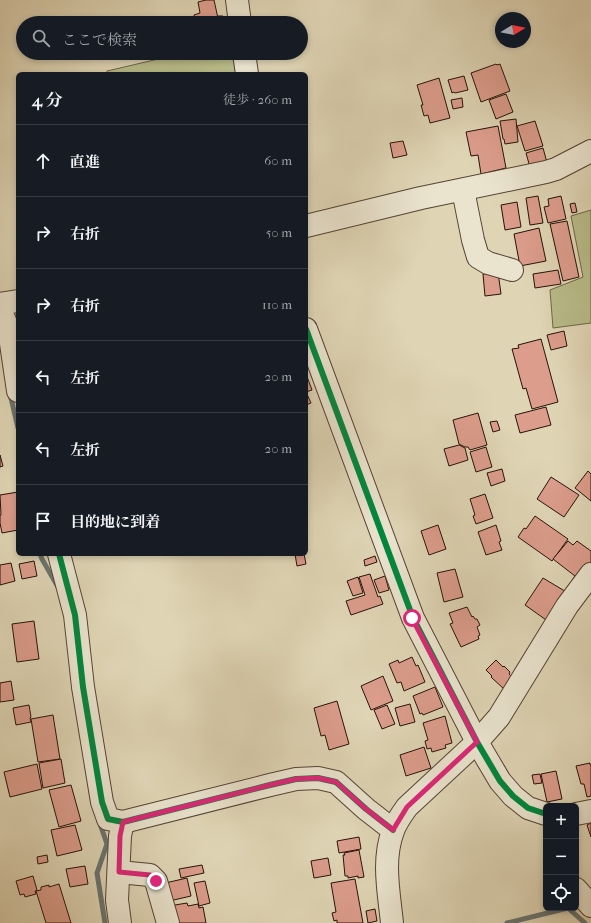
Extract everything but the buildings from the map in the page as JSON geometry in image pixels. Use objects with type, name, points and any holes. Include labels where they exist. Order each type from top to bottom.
[{"type":"street","points":[[237,0],[239,16]]},
{"type":"street","points":[[245,60],[247,72]]},
{"type":"street","points":[[308,226],[421,198],[546,172],[556,169],[591,151]]},
{"type":"street","points":[[463,190],[478,257],[488,263],[512,270]]},
{"type":"street","points":[[0,304],[16,301]]},
{"type":"street","points":[[0,309],[9,330],[16,377]]},
{"type":"street","points":[[308,334],[412,618],[477,742],[500,781],[513,796],[528,808],[543,813]]},
{"type":"street","points":[[60,556],[75,615],[84,687],[102,802],[108,818],[123,822],[296,779],[318,778],[336,782],[366,809],[393,830]]},
{"type":"street","points":[[392,923],[387,863],[389,844],[393,830],[407,807],[477,742],[498,717],[567,606],[591,574]]},
{"type":"street","points":[[579,813],[591,811]]},
{"type":"street","points":[[120,923],[117,900],[120,836],[123,822]]},
{"type":"street","points":[[119,872],[150,875],[156,881],[168,923]]},
{"type":"street","points":[[579,892],[591,906]]},
{"type":"green space","points":[[154,60],[234,60],[236,72],[107,72]]},
{"type":"green space","points":[[591,210],[591,323],[553,328],[550,290],[583,277],[571,216]]},
{"type":"waterway","points":[[10,394],[16,420]]},
{"type":"waterway","points":[[41,556],[58,587]]},
{"type":"waterway","points":[[99,821],[107,844],[97,873],[105,923]]},
{"type":"waterway","points":[[507,923],[568,908],[585,923]]},
{"type":"cycle path","points":[[308,334],[413,618],[477,742],[500,781],[513,796],[528,808],[543,813]]},
{"type":"cycle path","points":[[60,556],[75,615],[83,687],[102,802],[108,819],[123,822],[296,779],[318,778],[336,782],[366,809],[393,830]]},
{"type":"route","points":[[156,881],[150,875],[119,872],[120,836],[123,822],[296,779],[318,778],[336,782],[366,809],[393,830],[407,807],[477,742],[412,618]]}]
